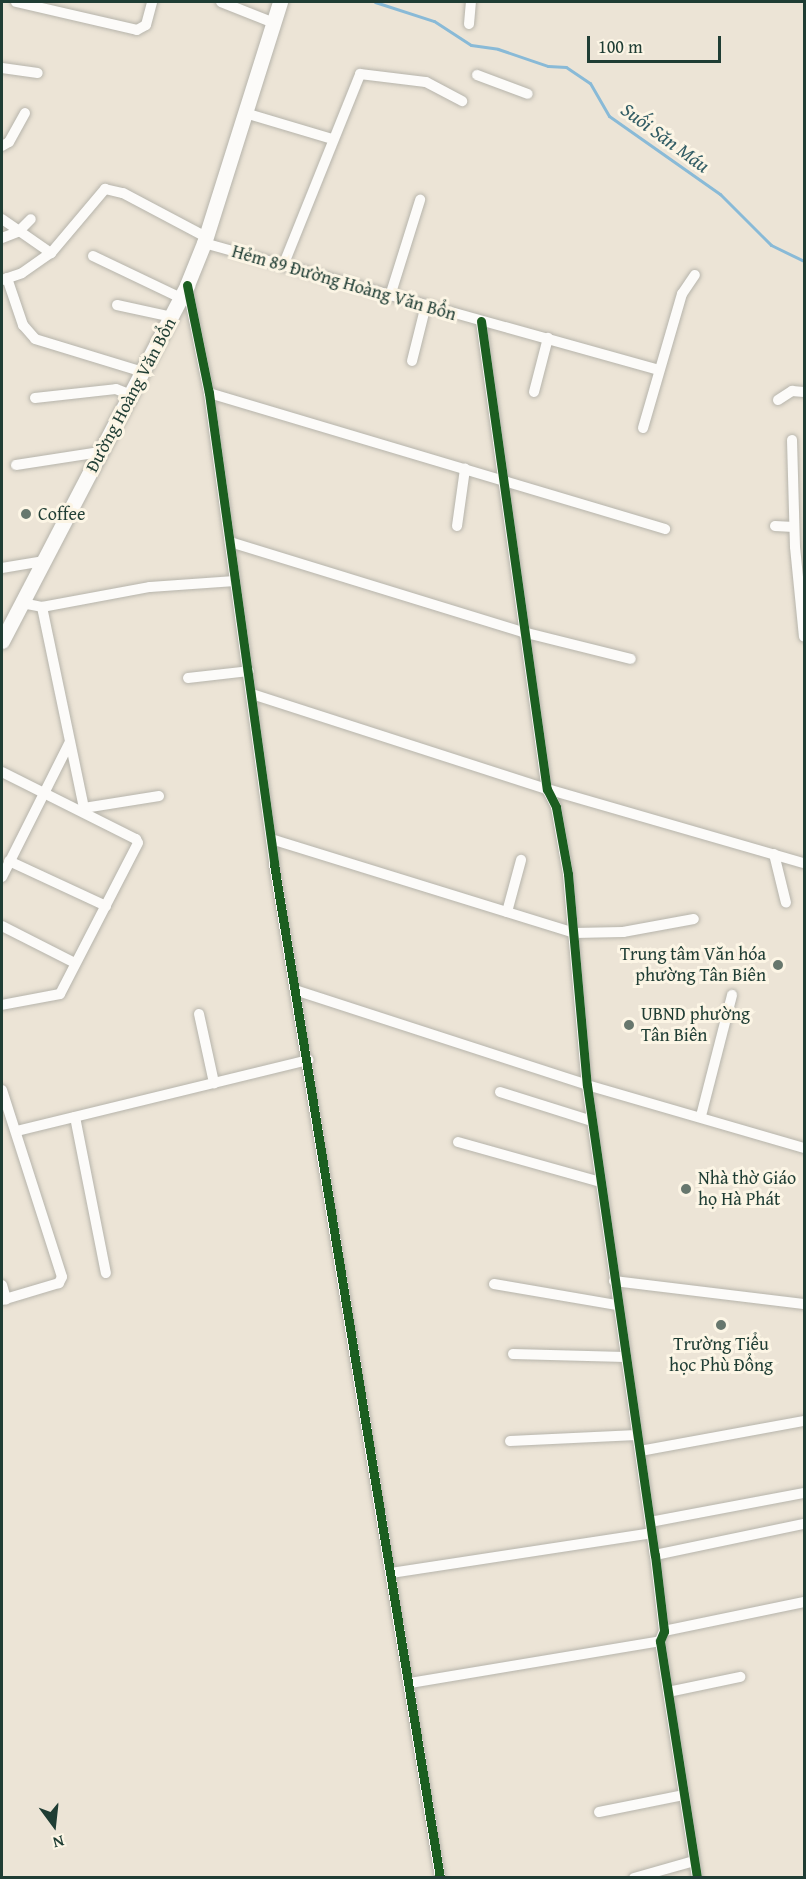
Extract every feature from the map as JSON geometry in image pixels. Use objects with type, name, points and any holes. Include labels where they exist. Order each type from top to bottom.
[{"type":"main road","name":"Đường Hoàng Văn Bổn","points":[[2,641],[184,291],[205,240],[280,2]]},
{"type":"street","points":[[17,2],[136,30],[146,25],[152,2]]},
{"type":"street","points":[[221,2],[274,24]]},
{"type":"street","points":[[469,24],[471,2]]},
{"type":"street","points":[[2,68],[38,73]]},
{"type":"street","points":[[283,266],[360,74],[426,82],[462,101]]},
{"type":"street","points":[[477,75],[528,94]]},
{"type":"street","points":[[2,146],[9,142],[25,114]]},
{"type":"street","points":[[245,114],[332,139]]},
{"type":"street","name":"Hẻm 89 Đường Hoàng Văn Bổn","points":[[51,253],[105,189],[123,193],[205,240],[283,266],[658,370]]},
{"type":"street","points":[[390,296],[420,200]]},
{"type":"street","points":[[2,219],[51,253],[4,279],[23,325],[35,339],[143,372]]},
{"type":"street","points":[[2,238],[18,232],[31,219]]},
{"type":"street","points":[[93,256],[184,291],[209,393],[271,839],[440,1878]]},
{"type":"street","points":[[643,428],[658,370],[666,356],[682,294],[695,275]]},
{"type":"street","points":[[117,304],[172,317]]},
{"type":"street","points":[[411,361],[426,305]]},
{"type":"street","points":[[481,321],[523,632],[547,789],[556,807],[574,933],[587,1085],[617,1305],[655,1555],[668,1692],[697,1878]]},
{"type":"street","points":[[534,392],[548,338]]},
{"type":"street","points":[[35,398],[116,389],[131,395]]},
{"type":"street","points":[[778,400],[792,391],[804,393]]},
{"type":"street","points":[[209,393],[665,529]]},
{"type":"street","points":[[792,440],[799,470],[794,527],[804,637]]},
{"type":"street","points":[[16,465],[100,452]]},
{"type":"street","points":[[457,526],[465,469]]},
{"type":"street","points":[[774,526],[794,527]]},
{"type":"street","points":[[230,542],[523,632],[631,659]]},
{"type":"street","points":[[2,568],[44,561]]},
{"type":"street","points":[[22,603],[42,607],[150,587],[235,581]]},
{"type":"street","points":[[42,607],[85,810]]},
{"type":"street","points":[[188,678],[249,671]]},
{"type":"street","points":[[252,694],[547,789],[804,863]]},
{"type":"street","points":[[2,877],[70,742]]},
{"type":"street","points":[[2,772],[43,793],[85,810],[138,843],[60,994],[2,1005]]},
{"type":"street","points":[[85,810],[159,796]]},
{"type":"street","points":[[271,839],[574,933],[623,932],[694,919]]},
{"type":"street","points":[[774,854],[786,903]]},
{"type":"street","points":[[507,912],[521,860]]},
{"type":"street","points":[[9,861],[106,906]]},
{"type":"street","points":[[2,926],[75,963]]},
{"type":"street","points":[[295,990],[587,1085],[701,1116],[804,1148]]},
{"type":"street","points":[[701,1116],[732,995]]},
{"type":"street","points":[[199,1014],[214,1083]]},
{"type":"street","points":[[17,1131],[308,1060]]},
{"type":"street","points":[[2,1090],[62,1277],[59,1283],[4,1300],[2,1286]]},
{"type":"street","points":[[500,1092],[592,1122]]},
{"type":"street","points":[[75,1117],[106,1273]]},
{"type":"street","points":[[458,1142],[600,1182]]},
{"type":"street","points":[[614,1281],[804,1304]]},
{"type":"street","points":[[494,1284],[617,1305]]},
{"type":"street","points":[[513,1354],[625,1357]]},
{"type":"street","points":[[640,1451],[804,1421]]},
{"type":"street","points":[[510,1441],[637,1436]]},
{"type":"street","points":[[391,1573],[651,1527],[804,1493]]},
{"type":"street","points":[[655,1555],[804,1524]]},
{"type":"street","points":[[410,1683],[662,1636],[803,1603],[804,1615]]},
{"type":"street","points":[[668,1692],[740,1677]]},
{"type":"street","points":[[599,1812],[684,1795]]},
{"type":"street","points":[[634,1878],[694,1861]]},
{"type":"waterway","name":"Suối Săn Máu","points":[[375,2],[434,21],[471,45],[498,49],[548,66],[566,67],[590,83],[609,116],[720,194],[771,245],[804,261]]},
{"type":"cycle path","points":[[187,285],[209,393],[274,864],[440,1878]]},
{"type":"cycle path","points":[[481,321],[547,789],[556,807],[568,874],[587,1085],[655,1555],[664,1631],[660,1641],[697,1878]]},
{"type":"place","name":"Coffee","points":[[26,514]]},
{"type":"place","name":"Trung tâm Văn hóa phường Tân Biên","points":[[778,965]]},
{"type":"place","name":"UBND phường Tân Biên","points":[[629,1025]]},
{"type":"place","name":"Nhà thờ Giáo họ Hà Phát","points":[[686,1189]]},
{"type":"place","name":"Trường Tiểu học Phù Đổng","points":[[721,1325]]}]
